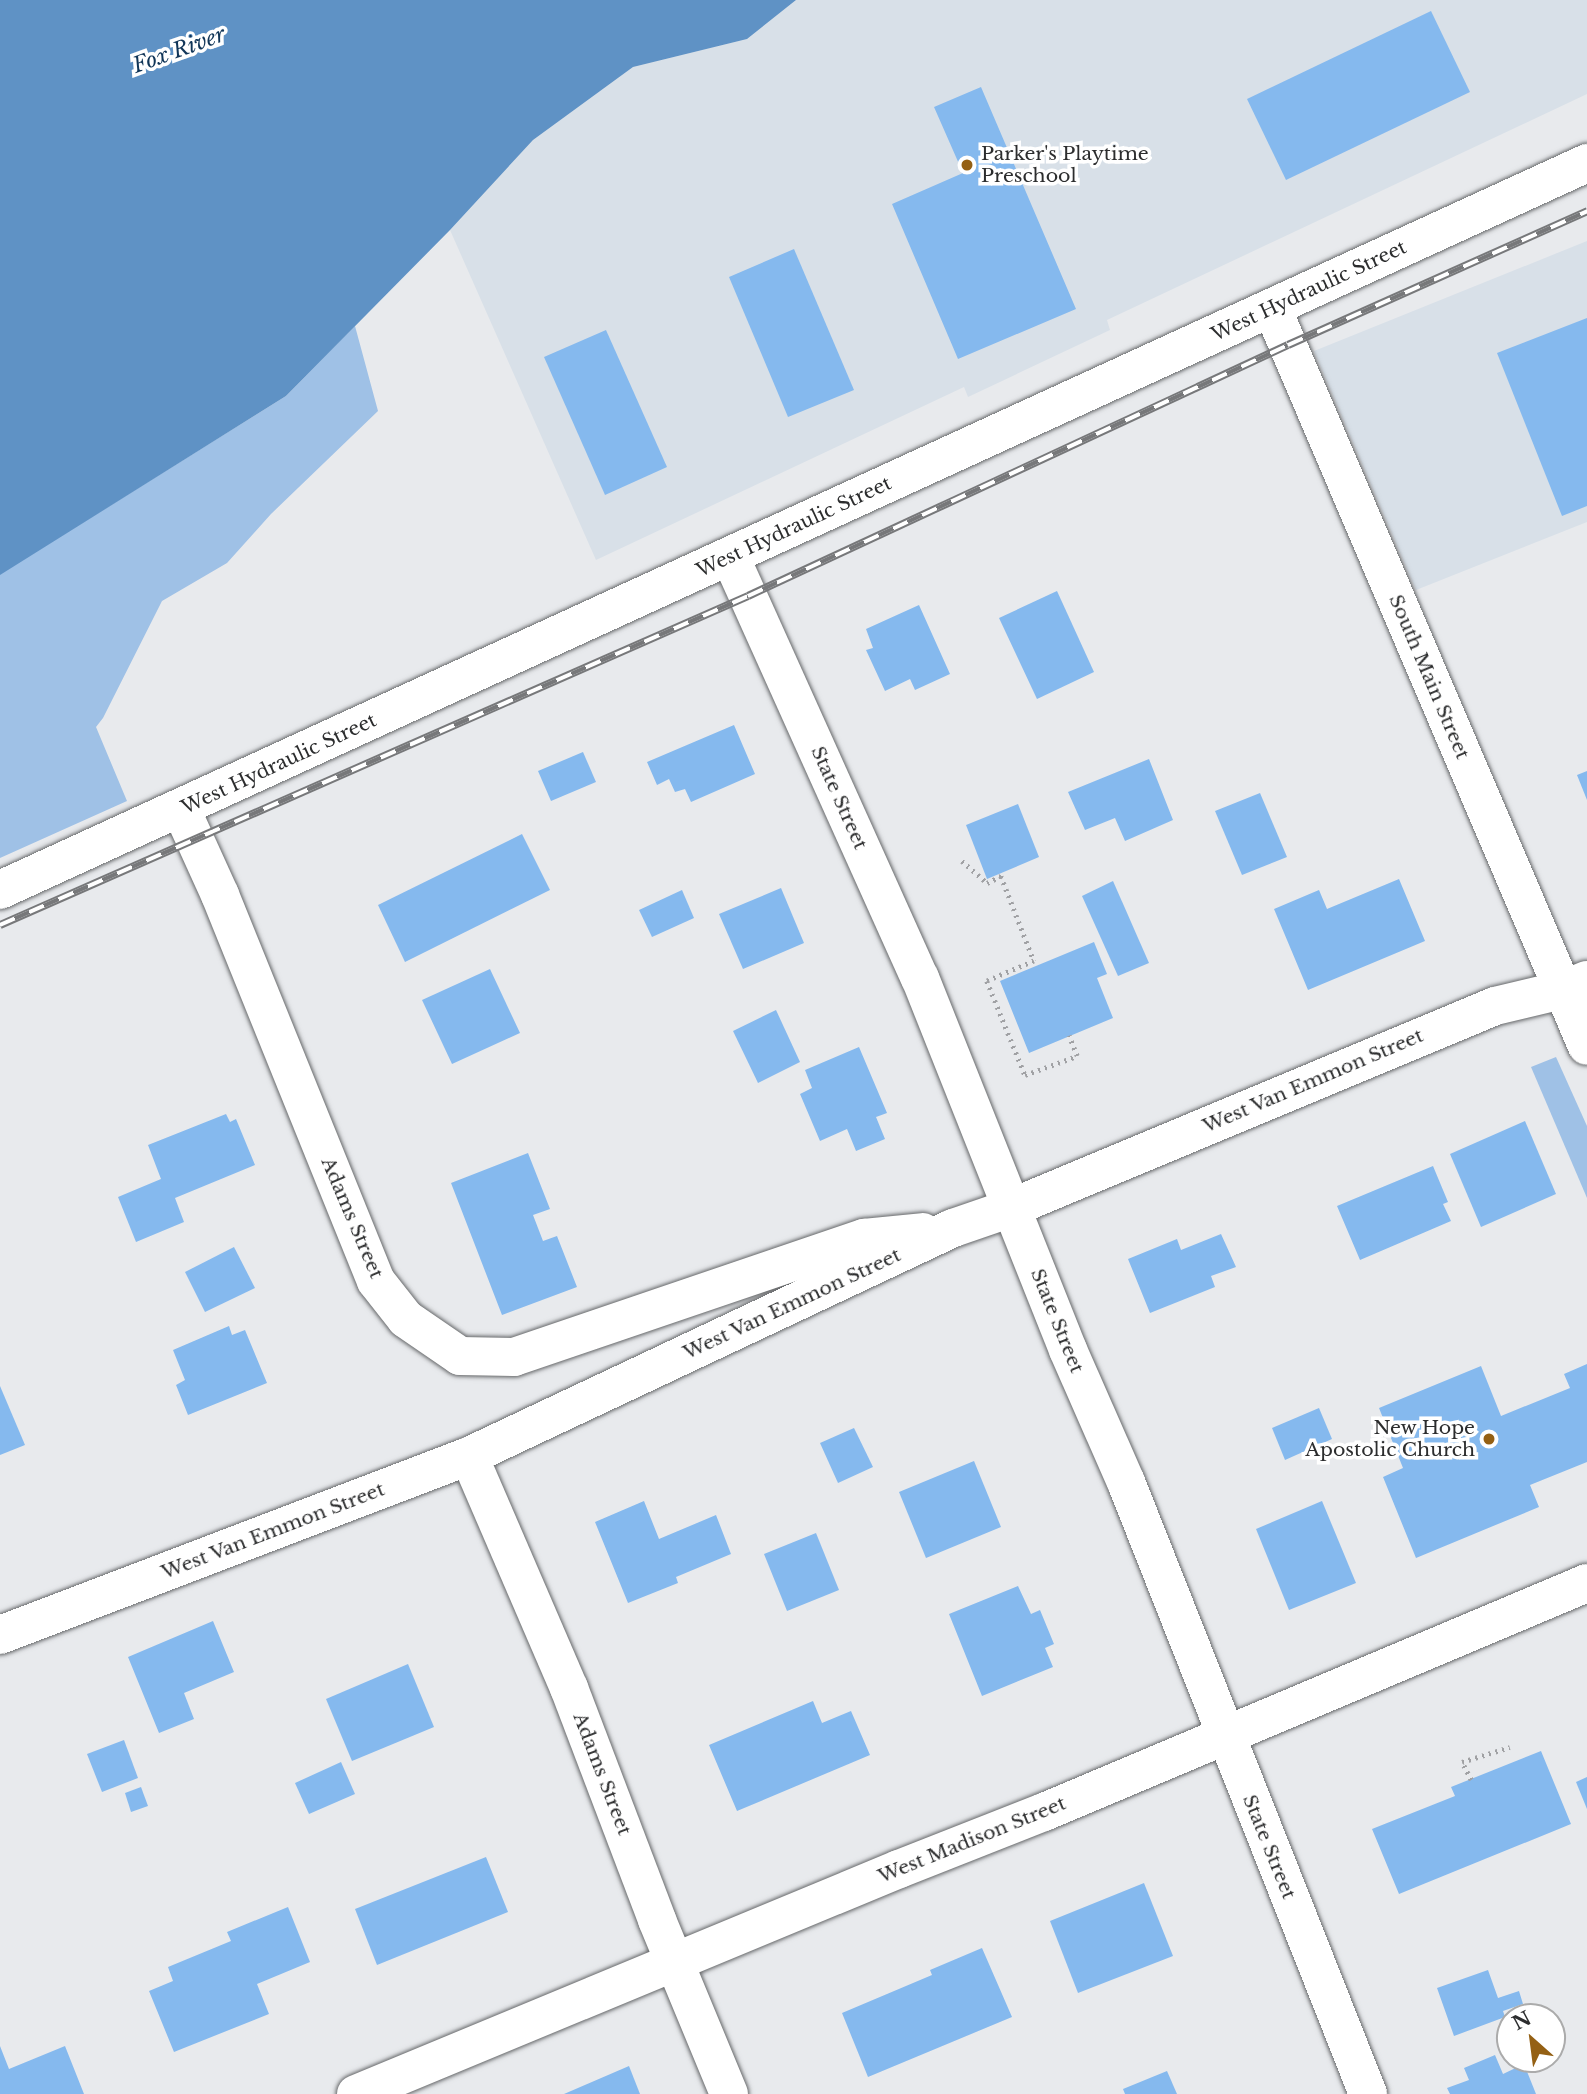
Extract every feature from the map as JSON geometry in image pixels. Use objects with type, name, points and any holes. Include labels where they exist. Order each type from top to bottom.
[{"type":"street","name":"West Hydraulic Street","points":[[0,890],[1587,163]]},
{"type":"street","name":"South Main Street","points":[[1272,308],[1574,985],[1587,1046]]},
{"type":"street","name":"State Street","points":[[730,556],[920,978],[1011,1208],[1126,1482],[1368,2094]]},
{"type":"street","name":"Adams Street","points":[[181,809],[225,908],[376,1282],[405,1319],[460,1356],[513,1357],[864,1238],[953,1228]]},
{"type":"street","name":"West Van Emmon Street","points":[[0,1635],[470,1456],[953,1228],[1011,1208],[1495,1006],[1574,985]]},
{"type":"street","name":"Adams Street","points":[[470,1456],[569,1688],[675,1964],[729,2094]]},
{"type":"street","name":"West Madison Street","points":[[356,2094],[1225,1737],[1462,1633],[1587,1583]]},
{"type":"path","points":[[962,861],[986,883],[1001,876],[1034,961],[987,981],[1025,1076],[1077,1056],[1069,1036]]},
{"type":"path","points":[[1471,1780],[1462,1762],[1510,1747]]},
{"type":"shaded area","points":[[796,0],[1587,0],[1587,94],[1107,320],[1110,330],[968,397],[964,387],[596,560],[450,230],[533,140],[633,67],[747,39]]},
{"type":"shaded area","points":[[1587,241],[1587,522],[1416,590],[1314,351]]},
{"type":"shaded area","points":[[355,326],[378,411],[271,514],[227,563],[162,601],[96,727],[127,801],[0,858],[0,574],[286,396]]},
{"type":"shaded area","points":[[1556,1057],[1587,1126],[1587,1198],[1531,1067]]},
{"type":"water","name":"Fox River","points":[[0,0],[796,0],[747,39],[633,67],[533,140],[450,230],[286,396],[0,575]]},
{"type":"building","points":[[1431,11],[1470,92],[1286,180],[1247,99]]},
{"type":"building","points":[[981,87],[1076,309],[958,359],[892,204],[963,173],[934,107]]},
{"type":"building","points":[[794,249],[854,390],[788,417],[729,277]]},
{"type":"building","points":[[1587,318],[1587,506],[1562,516],[1497,353]]},
{"type":"building","points":[[606,330],[667,467],[605,495],[544,357]]},
{"type":"building","points":[[1057,591],[1094,672],[1037,699],[999,618]]},
{"type":"building","points":[[919,605],[950,674],[915,690],[910,679],[885,691],[866,650],[873,648],[866,629]]},
{"type":"building","points":[[734,725],[755,774],[691,802],[685,789],[675,792],[669,779],[657,785],[647,762]]},
{"type":"building","points":[[583,752],[596,782],[551,801],[538,771]]},
{"type":"building","points":[[1149,759],[1173,820],[1125,841],[1115,818],[1085,830],[1068,792]]},
{"type":"building","points":[[1587,771],[1587,800],[1577,775]]},
{"type":"building","points":[[1260,793],[1287,857],[1242,875],[1215,811]]},
{"type":"building","points":[[1018,804],[1039,857],[987,879],[966,825]]},
{"type":"building","points":[[522,834],[550,890],[405,962],[378,905]]},
{"type":"building","points":[[1399,879],[1425,941],[1308,990],[1274,909],[1319,890],[1327,909]]},
{"type":"building","points":[[1113,881],[1149,963],[1118,976],[1082,896]]},
{"type":"building","points":[[781,888],[804,943],[743,969],[719,914]]},
{"type":"building","points":[[682,890],[694,918],[652,937],[639,910]]},
{"type":"building","points":[[1094,942],[1107,974],[1097,978],[1113,1018],[1029,1053],[1000,981]]},
{"type":"building","points":[[490,969],[520,1033],[452,1064],[422,1000]]},
{"type":"building","points":[[776,1010],[800,1062],[758,1083],[733,1031]]},
{"type":"building","points":[[859,1047],[887,1113],[876,1117],[885,1139],[856,1151],[847,1129],[820,1141],[800,1094],[812,1088],[805,1070]]},
{"type":"building","points":[[226,1114],[230,1122],[236,1119],[255,1165],[175,1198],[184,1222],[136,1242],[118,1197],[161,1179],[148,1145]]},
{"type":"building","points":[[1525,1121],[1556,1194],[1481,1227],[1450,1154]]},
{"type":"building","points":[[528,1153],[550,1209],[533,1215],[543,1241],[557,1236],[577,1287],[502,1315],[451,1183]]},
{"type":"building","points":[[1433,1166],[1448,1202],[1443,1204],[1451,1221],[1360,1260],[1337,1206]]},
{"type":"building","points":[[1221,1234],[1236,1267],[1211,1276],[1215,1287],[1150,1313],[1128,1259],[1177,1239],[1181,1250]]},
{"type":"building","points":[[234,1247],[255,1288],[205,1312],[185,1272]]},
{"type":"building","points":[[229,1326],[232,1335],[245,1330],[267,1383],[188,1415],[176,1385],[185,1380],[173,1350]]},
{"type":"building","name":"New Hope Apostolic Church","points":[[1587,1364],[1587,1462],[1530,1485],[1539,1507],[1416,1558],[1383,1477],[1403,1468],[1379,1408],[1481,1366],[1501,1416],[1570,1388],[1564,1374]]},
{"type":"building","points":[[0,1386],[25,1445],[0,1455]]},
{"type":"building","points":[[1319,1408],[1332,1439],[1285,1460],[1272,1428]]},
{"type":"building","points":[[854,1428],[873,1467],[838,1483],[820,1443]]},
{"type":"building","points":[[974,1461],[1001,1527],[926,1558],[899,1492]]},
{"type":"building","points":[[644,1501],[659,1539],[716,1515],[731,1554],[676,1577],[678,1583],[628,1603],[595,1522]]},
{"type":"building","points":[[1322,1501],[1356,1583],[1289,1610],[1256,1529]]},
{"type":"building","points":[[816,1533],[839,1590],[787,1611],[764,1554]]},
{"type":"building","points":[[1018,1586],[1031,1614],[1040,1610],[1054,1644],[1045,1648],[1053,1667],[982,1696],[949,1614]]},
{"type":"building","points":[[213,1621],[234,1672],[184,1693],[194,1719],[159,1733],[128,1657]]},
{"type":"building","points":[[408,1664],[434,1727],[352,1761],[326,1699]]},
{"type":"building","points":[[813,1701],[822,1723],[851,1711],[870,1755],[737,1811],[709,1745]]},
{"type":"building","points":[[124,1740],[138,1778],[102,1792],[87,1754]]},
{"type":"building","points":[[1541,1751],[1571,1824],[1399,1894],[1372,1829],[1455,1796],[1451,1787]]},
{"type":"building","points":[[341,1762],[355,1794],[309,1814],[295,1783]]},
{"type":"building","points":[[1587,1777],[1587,1809],[1576,1782]]},
{"type":"building","points":[[141,1787],[148,1806],[131,1812],[125,1793]]},
{"type":"building","points":[[486,1857],[508,1912],[377,1965],[355,1909]]},
{"type":"building","points":[[1144,1883],[1173,1956],[1078,1993],[1050,1921]]},
{"type":"building","points":[[288,1907],[310,1962],[257,1984],[269,2014],[174,2052],[149,1991],[173,1981],[168,1967],[231,1941],[227,1932]]},
{"type":"building","points":[[982,1948],[1012,2017],[868,2077],[842,2013],[932,1975],[930,1970]]},
{"type":"building","points":[[1488,1970],[1498,1998],[1519,1991],[1523,2003],[1496,2003],[1496,2020],[1454,2036],[1437,1988]]},
{"type":"building","points":[[0,2046],[9,2069],[65,2046],[84,2094],[0,2094]]},
{"type":"building","points":[[1495,2055],[1496,2073],[1528,2073],[1536,2094],[1450,2094],[1447,2088],[1469,2080],[1464,2068]]},
{"type":"building","points":[[629,2066],[640,2094],[564,2094]]},
{"type":"building","points":[[1167,2071],[1177,2094],[1125,2094],[1123,2089]]},
{"type":"railway","points":[[0,925],[748,596],[1288,345],[1587,211]]},
{"type":"place","name":"Parker's Playtime Preschool","points":[[967,165]]},
{"type":"place","name":"New Hope Apostolic Church","points":[[1489,1439]]}]
